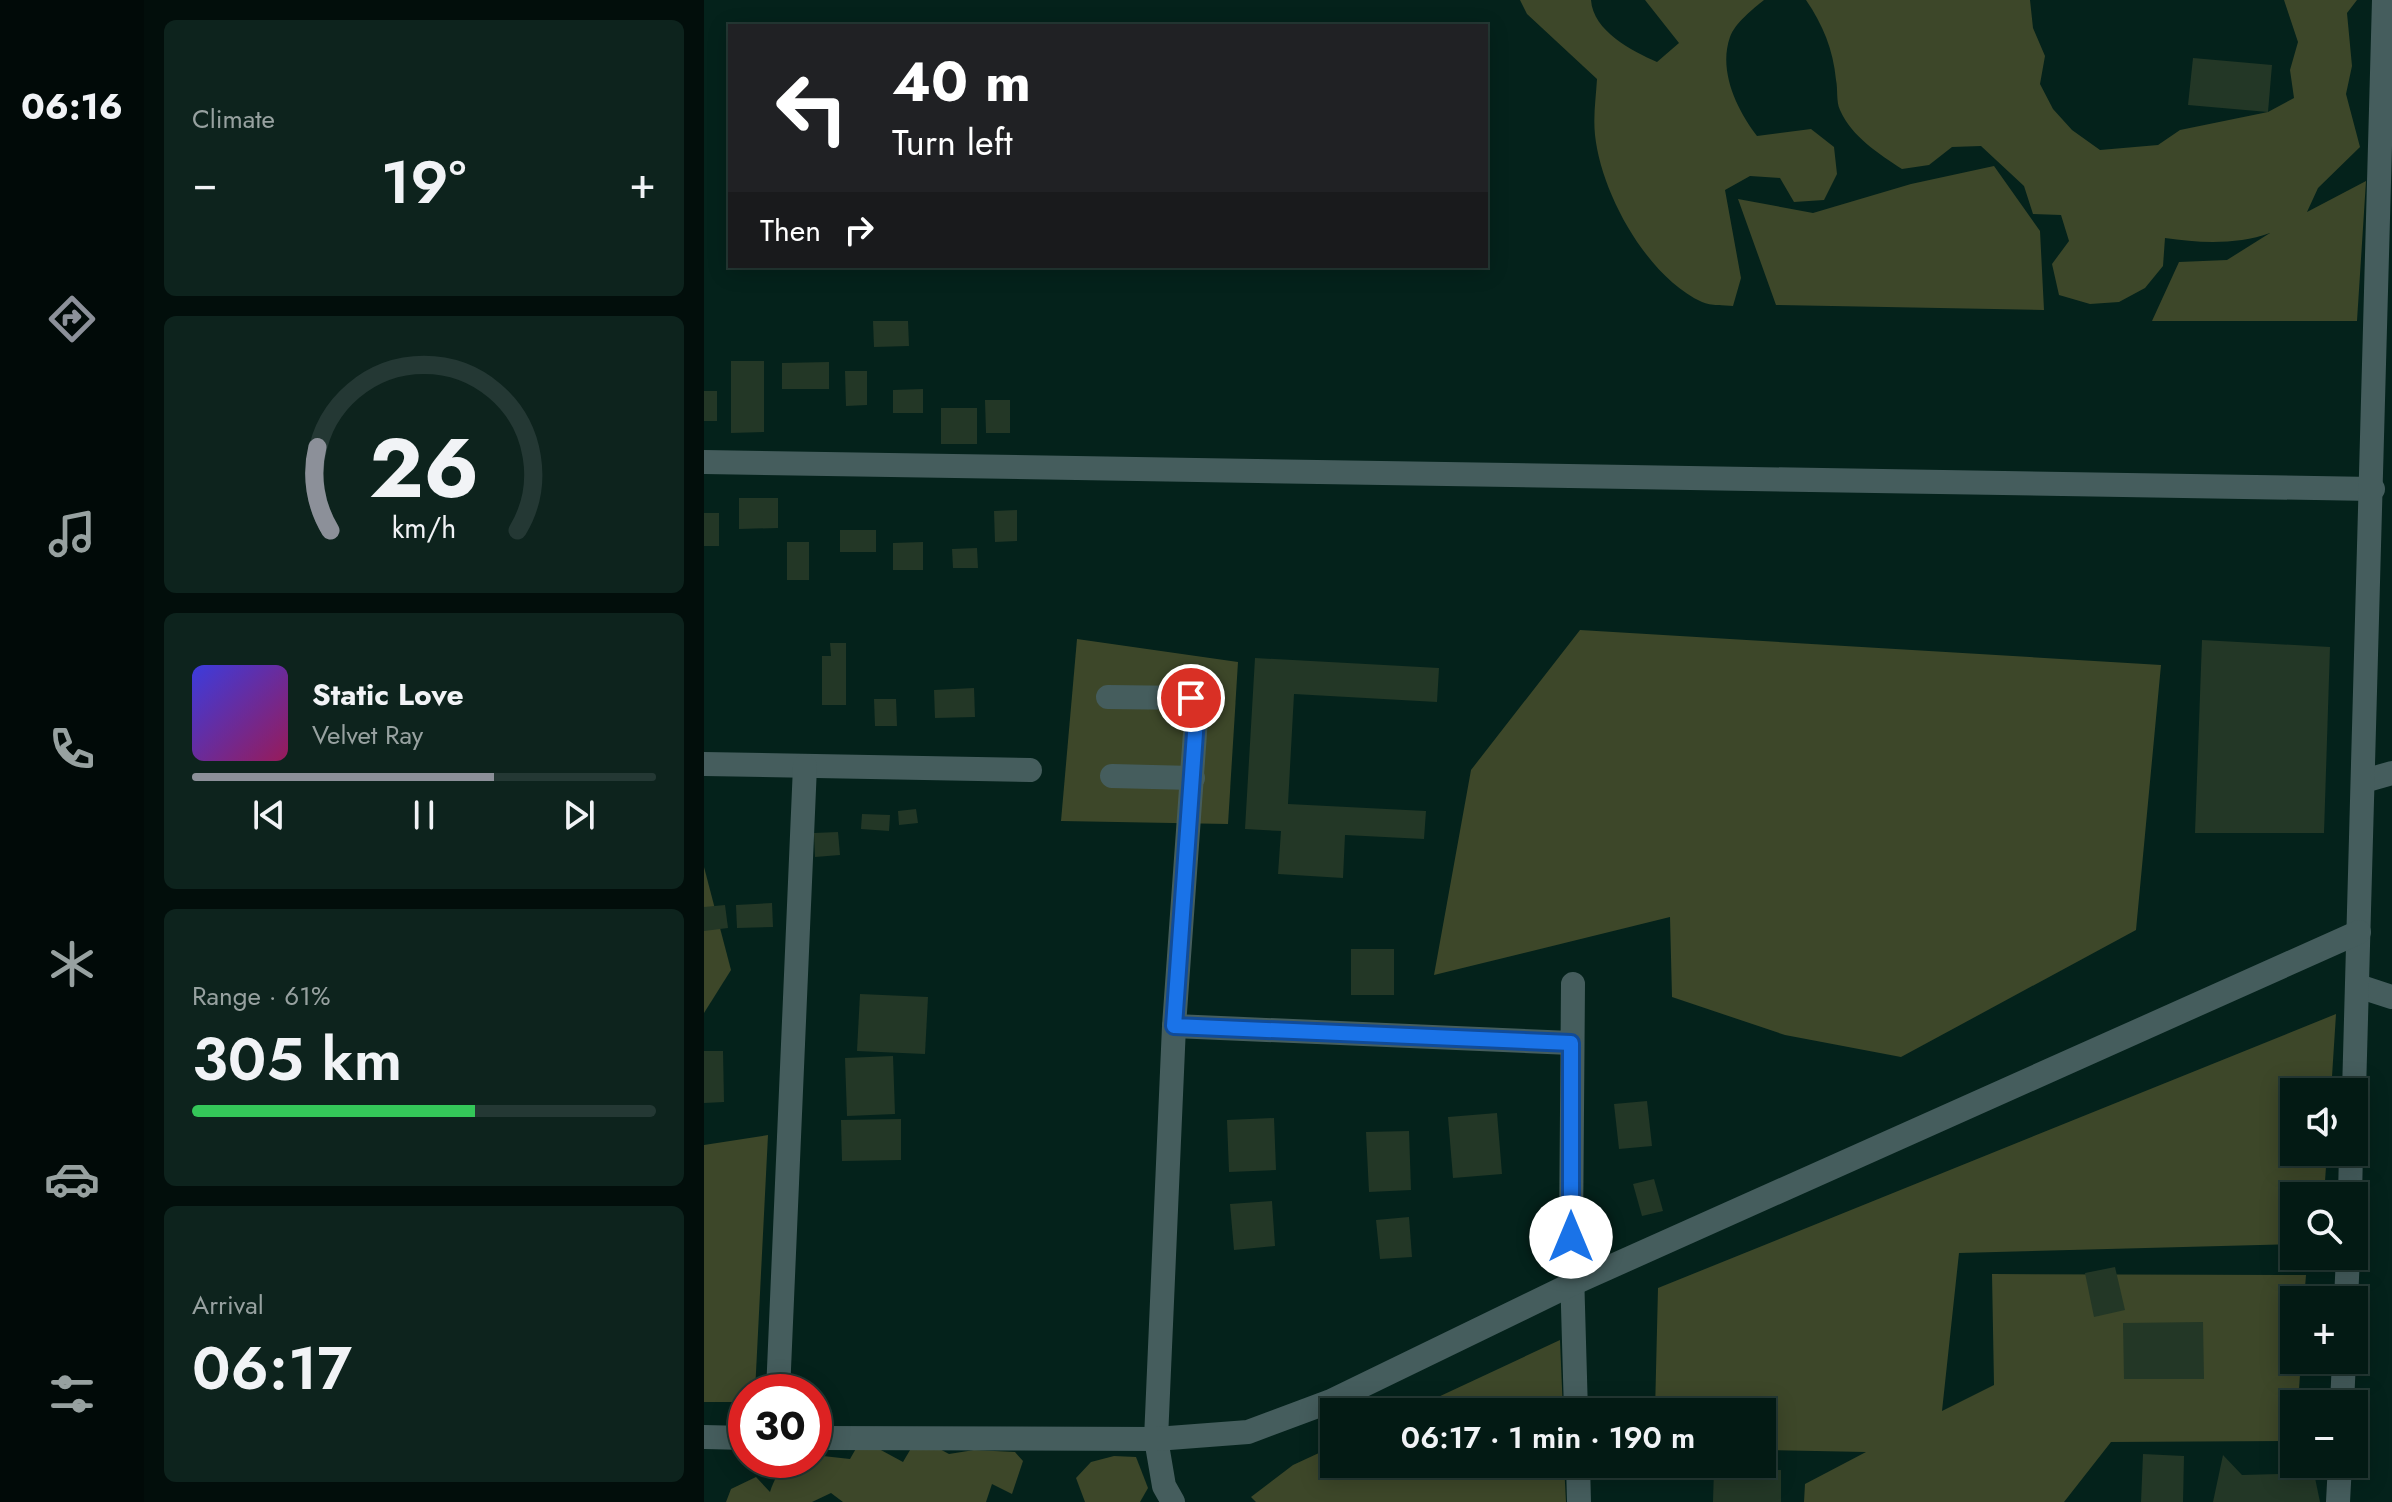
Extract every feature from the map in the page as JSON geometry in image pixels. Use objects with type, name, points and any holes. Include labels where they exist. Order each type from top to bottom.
[{"type":"street","points":[[2355,1078],[2388,108],[2384,0]]},
{"type":"street","points":[[704,462],[2373,489]]},
{"type":"street","points":[[1108,697],[1196,701],[1174,1026],[1156,1439],[1164,1486],[1173,1502]]},
{"type":"street","points":[[704,764],[1030,770]]},
{"type":"street","points":[[779,1374],[805,766]]},
{"type":"street","points":[[2364,781],[2392,773]]},
{"type":"street","points":[[1112,776],[1193,778]]},
{"type":"street","points":[[832,1438],[1156,1439],[1248,1432],[1331,1401],[1572,1284],[2359,932]]},
{"type":"street","points":[[1573,984],[1572,1284],[1576,1398]]},
{"type":"street","points":[[2358,986],[2392,997]]},
{"type":"street","points":[[1174,1026],[1571,1043]]},
{"type":"street","points":[[704,1437],[728,1438]]},
{"type":"street","points":[[1578,1478],[1579,1502]]},
{"type":"street","points":[[2338,1502],[2339,1478]]},
{"type":"green space","points":[[1520,0],[1591,0],[1593,11],[1606,30],[1626,46],[1657,62],[1679,43],[1645,0],[1764,0],[1740,22],[1730,37],[1726,63],[1737,102],[1757,136],[1811,129],[1834,147],[1837,174],[1824,200],[1794,202],[1780,178],[1750,176],[1725,190],[1741,278],[1733,306],[1702,302],[1682,290],[1663,274],[1630,231],[1617,207],[1599,158],[1594,128],[1597,79],[1527,14]]},
{"type":"green space","points":[[1806,0],[2030,0],[2033,28],[2045,56],[2040,84],[2053,109],[2072,130],[2100,150],[2158,145],[2180,130],[2268,112],[2294,98],[2290,70],[2298,42],[2284,0],[2357,0],[2347,13],[2352,66],[2346,94],[2360,147],[2318,188],[2307,212],[2366,181],[2357,321],[2152,321],[2179,262],[2227,260],[2270,233],[2244,240],[2218,242],[2165,238],[2163,266],[2145,288],[2119,302],[2090,304],[2059,295],[2052,264],[2069,241],[2061,215],[2033,214],[2024,186],[1981,146],[1952,147],[1929,165],[1902,169],[1867,144],[1840,110],[1830,48]]},
{"type":"green space","points":[[1994,166],[2040,231],[2044,310],[1776,305],[1738,199],[1813,213],[1911,184]]},
{"type":"green space","points":[[1580,630],[2161,665],[2136,930],[1901,1057],[1785,1035],[1672,997],[1670,917],[1434,975],[1471,770]]},
{"type":"green space","points":[[1077,639],[1238,662],[1228,824],[1061,821]]},
{"type":"green space","points":[[704,867],[731,970],[704,1013]]},
{"type":"green space","points":[[2336,1014],[2332,1078],[2280,1078],[2280,1166],[2326,1166],[2325,1182],[2280,1182],[2280,1244],[1959,1253],[1942,1411],[1994,1385],[1992,1274],[2306,1275],[2305,1286],[2280,1286],[2280,1374],[2300,1374],[2299,1390],[2280,1390],[2280,1441],[2111,1442],[2064,1502],[1804,1502],[1805,1484],[1866,1452],[1776,1450],[1776,1398],[1655,1398],[1658,1288]]},
{"type":"green space","points":[[768,1135],[756,1374],[728,1374],[728,1402],[704,1402],[704,1145]]},
{"type":"green space","points":[[1560,1340],[1562,1398],[1436,1398]]},
{"type":"green space","points":[[858,1445],[879,1449],[903,1462],[913,1445],[934,1446],[949,1454],[974,1450],[1015,1452],[1023,1461],[1012,1494],[992,1484],[986,1502],[843,1502],[831,1493],[812,1502],[726,1502],[731,1489],[754,1478],[770,1492],[776,1478],[832,1478],[832,1457],[850,1459]]},
{"type":"green space","points":[[1320,1452],[1320,1478],[1565,1478],[1566,1502],[1256,1502],[1251,1497],[1293,1465]]},
{"type":"green space","points":[[1114,1456],[1136,1457],[1148,1488],[1140,1502],[1085,1502],[1076,1478],[1091,1462]]},
{"type":"building","points":[[2193,58],[2272,65],[2268,112],[2188,105]]},
{"type":"building","points":[[873,321],[908,321],[909,346],[874,347]]},
{"type":"building","points":[[731,361],[764,361],[764,432],[731,433]]},
{"type":"building","points":[[829,362],[829,389],[782,389],[782,363]]},
{"type":"building","points":[[845,371],[867,371],[867,405],[846,406]]},
{"type":"building","points":[[923,389],[923,413],[893,413],[893,390]]},
{"type":"building","points":[[704,391],[717,391],[717,421],[704,421]]},
{"type":"building","points":[[985,400],[1010,400],[1010,433],[986,433]]},
{"type":"building","points":[[941,408],[977,408],[977,444],[941,444]]},
{"type":"building","points":[[739,498],[778,498],[778,528],[739,529]]},
{"type":"building","points":[[1017,510],[1017,541],[995,542],[994,511]]},
{"type":"building","points":[[704,513],[719,513],[719,546],[704,546]]},
{"type":"building","points":[[840,530],[876,530],[876,552],[840,552]]},
{"type":"building","points":[[787,542],[809,542],[809,580],[787,580]]},
{"type":"building","points":[[923,542],[923,570],[893,570],[893,543]]},
{"type":"building","points":[[977,548],[978,568],[953,568],[952,549]]},
{"type":"building","points":[[2202,640],[2330,647],[2324,833],[2195,833]]},
{"type":"building","points":[[830,643],[846,643],[846,705],[822,705],[822,656],[831,656]]},
{"type":"building","points":[[1255,658],[1439,668],[1437,702],[1294,694],[1288,804],[1426,811],[1424,839],[1345,835],[1343,878],[1278,874],[1281,831],[1245,829]]},
{"type":"building","points":[[974,688],[975,717],[935,718],[934,690]]},
{"type":"building","points":[[874,699],[896,699],[897,726],[875,726]]},
{"type":"building","points":[[916,809],[918,823],[899,825],[898,811]]},
{"type":"building","points":[[862,814],[890,815],[889,831],[861,829]]},
{"type":"building","points":[[838,832],[840,855],[815,857],[814,833]]},
{"type":"building","points":[[772,903],[773,927],[737,928],[736,905]]},
{"type":"building","points":[[725,905],[728,928],[704,931],[704,907]]},
{"type":"building","points":[[1351,949],[1394,949],[1394,995],[1351,995]]},
{"type":"building","points":[[860,994],[928,997],[925,1054],[857,1051]]},
{"type":"building","points":[[704,1051],[723,1051],[724,1102],[704,1103]]},
{"type":"building","points":[[893,1056],[895,1114],[847,1116],[845,1058]]},
{"type":"building","points":[[1647,1101],[1652,1146],[1619,1149],[1614,1104]]},
{"type":"building","points":[[1497,1113],[1502,1174],[1453,1178],[1448,1117]]},
{"type":"building","points":[[1274,1118],[1276,1170],[1229,1172],[1227,1120]]},
{"type":"building","points":[[901,1119],[901,1160],[842,1161],[841,1120]]},
{"type":"building","points":[[1409,1131],[1411,1190],[1369,1192],[1366,1132]]},
{"type":"building","points":[[1654,1179],[1663,1211],[1642,1216],[1633,1184]]},
{"type":"building","points":[[1272,1201],[1275,1246],[1234,1250],[1230,1204]]},
{"type":"building","points":[[1409,1217],[1412,1257],[1380,1259],[1376,1220]]},
{"type":"building","points":[[2115,1267],[2125,1310],[2094,1317],[2085,1273]]},
{"type":"building","points":[[2203,1322],[2204,1379],[2124,1379],[2123,1323]]},
{"type":"building","points":[[2143,1454],[2184,1456],[2183,1502],[2141,1502]]},
{"type":"building","points":[[2223,1455],[2242,1475],[2280,1474],[2280,1478],[2315,1478],[2320,1502],[2213,1502]]},
{"type":"building","points":[[1776,1470],[1781,1470],[1781,1502],[1713,1502],[1714,1478],[1776,1478]]},
{"type":"route","points":[[1191,698],[1197,705],[1174,1026],[1571,1043],[1571,1237]]}]
